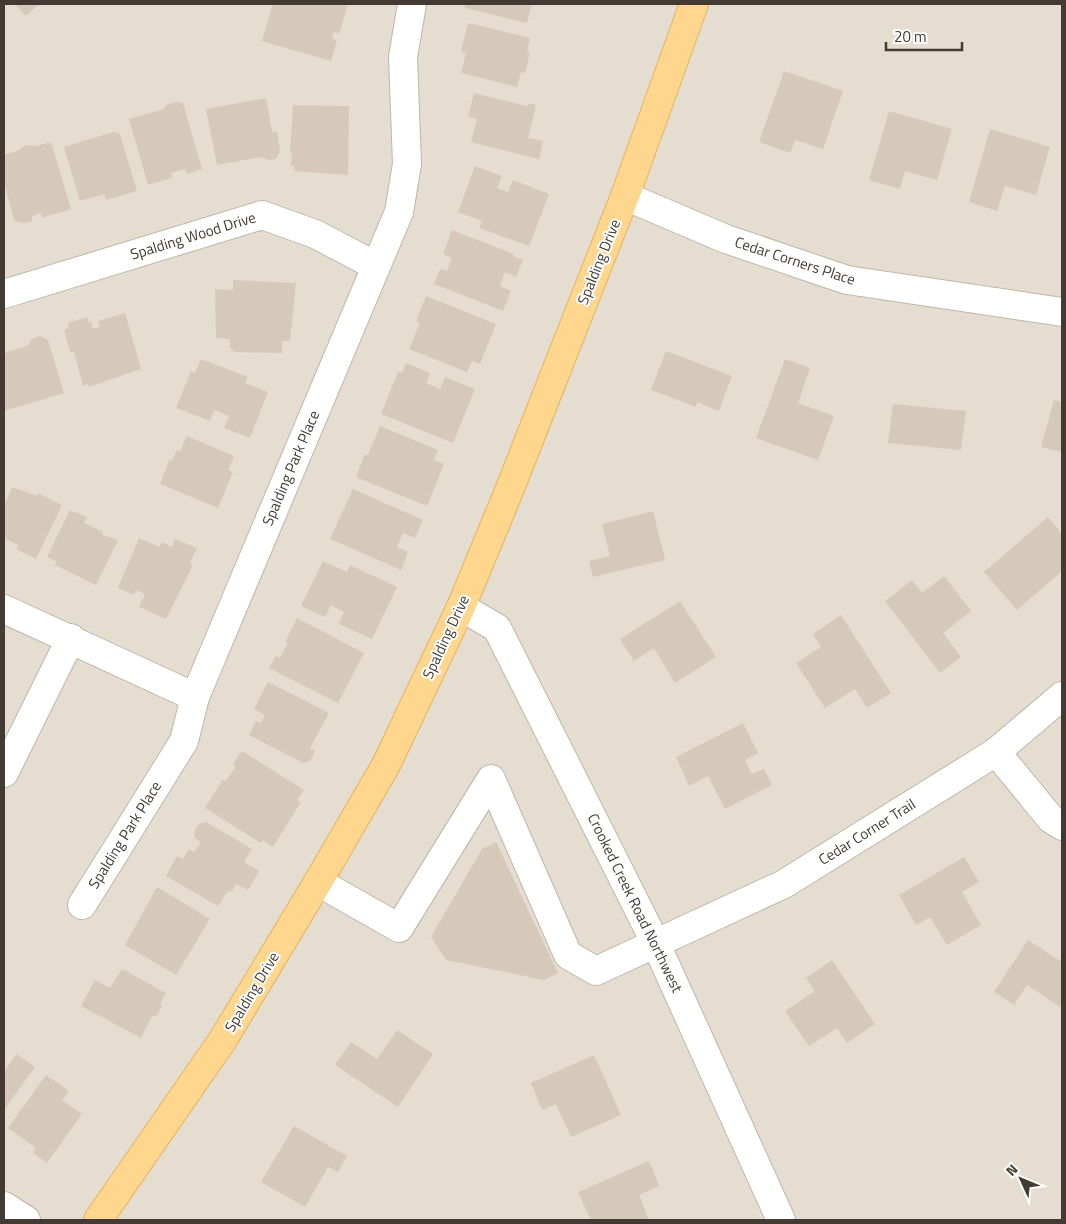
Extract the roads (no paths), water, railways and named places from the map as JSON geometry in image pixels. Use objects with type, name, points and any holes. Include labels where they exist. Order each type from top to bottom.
[{"type":"main road","name":"Spalding Drive","points":[[98,1220],[222,1041],[386,765],[461,607],[625,196],[694,4]]},
{"type":"street","name":"Spalding Park Place","points":[[82,905],[184,741],[195,697],[399,212],[407,164],[403,57],[412,4]]},
{"type":"street","name":"Cedar Corners Place","points":[[625,196],[726,239],[847,280],[1062,312]]},
{"type":"street","name":"Spalding Wood Drive","points":[[4,294],[262,214],[315,234],[376,266]]},
{"type":"street","name":"Crooked Creek Road Northwest","points":[[461,607],[497,628],[656,944],[781,1220]]},
{"type":"street","points":[[4,609],[71,638],[195,697]]},
{"type":"street","points":[[4,772],[71,638]]},
{"type":"street","name":"Cedar Corner Trail","points":[[318,882],[399,928],[491,779],[568,955],[596,971],[784,884],[996,752],[1062,696]]},
{"type":"street","points":[[996,752],[1051,819],[1062,826]]},
{"type":"street","points":[[4,1206],[26,1220]]}]
